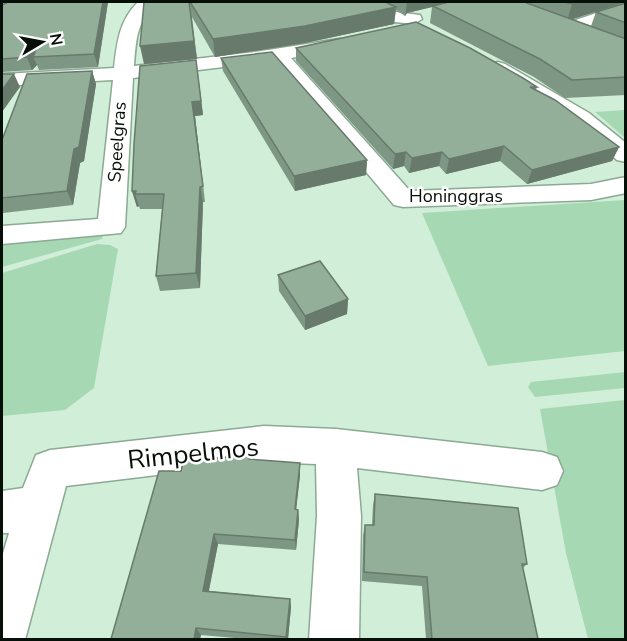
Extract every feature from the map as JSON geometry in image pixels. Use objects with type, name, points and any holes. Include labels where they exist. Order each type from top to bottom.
[{"type":"street","name":"Speelgras","points":[[2,235],[111,227],[123,66],[129,24],[146,2]]},
{"type":"street","points":[[2,64],[210,65],[356,42],[422,23],[395,17],[378,7]]},
{"type":"street","points":[[567,29],[623,11]]},
{"type":"street","points":[[2,80],[123,66],[395,17]]},
{"type":"street","points":[[548,21],[626,52]]},
{"type":"street","points":[[588,21],[626,36]]},
{"type":"street","name":"Honinggras","points":[[278,55],[403,199],[591,192],[626,185]]},
{"type":"street","points":[[483,60],[581,118],[626,155]]},
{"type":"street","name":"Rimpelmos","points":[[30,496],[264,444],[336,447],[542,471]]},
{"type":"street","points":[[334,639],[339,516],[336,447]]},
{"type":"street","points":[[2,634],[30,496]]},
{"type":"green space","points":[[625,110],[625,138],[595,112]]},
{"type":"green space","points":[[625,200],[625,351],[488,366],[422,213]]},
{"type":"green space","points":[[104,232],[102,239],[2,267],[2,239]]},
{"type":"green space","points":[[97,244],[110,245],[118,249],[94,388],[65,410],[2,416],[2,273]]},
{"type":"green space","points":[[625,372],[625,388],[535,397],[528,387],[531,382]]},
{"type":"green space","points":[[625,400],[625,639],[588,639],[566,553],[540,409]]},
{"type":"building","points":[[8,2],[103,2],[94,54],[33,57],[39,42],[27,57],[2,59],[2,5]]},
{"type":"building","points":[[144,2],[189,2],[194,41],[140,46]]},
{"type":"building","points":[[190,2],[385,2],[396,7],[305,26],[213,39]]},
{"type":"building","points":[[449,2],[524,2],[626,39],[626,77],[572,80],[540,59],[433,6]]},
{"type":"building","points":[[626,3],[626,23],[596,12]]},
{"type":"building","points":[[416,22],[470,48],[523,78],[537,87],[530,87],[555,100],[619,147],[532,170],[504,146],[449,159],[442,152],[412,158],[406,152],[395,154],[296,48]]},
{"type":"building","points":[[272,52],[367,160],[294,176],[221,58]]},
{"type":"building","points":[[196,60],[201,101],[192,102],[203,186],[200,187],[196,273],[156,276],[164,194],[135,194],[136,191],[132,191],[140,66]]},
{"type":"building","points":[[92,71],[79,147],[74,149],[67,191],[2,198],[2,140],[27,74]]},
{"type":"building","points":[[2,74],[14,74],[2,90]]},
{"type":"building","points":[[320,261],[348,299],[305,316],[278,275]]},
{"type":"building","points":[[250,454],[249,459],[300,463],[295,509],[298,510],[295,540],[214,534],[203,591],[290,599],[286,637],[196,628],[194,639],[111,639],[159,471],[181,471],[183,462]]},
{"type":"building","points":[[375,494],[518,508],[527,564],[522,564],[538,639],[432,639],[427,577],[364,572],[365,525],[374,525]]}]
